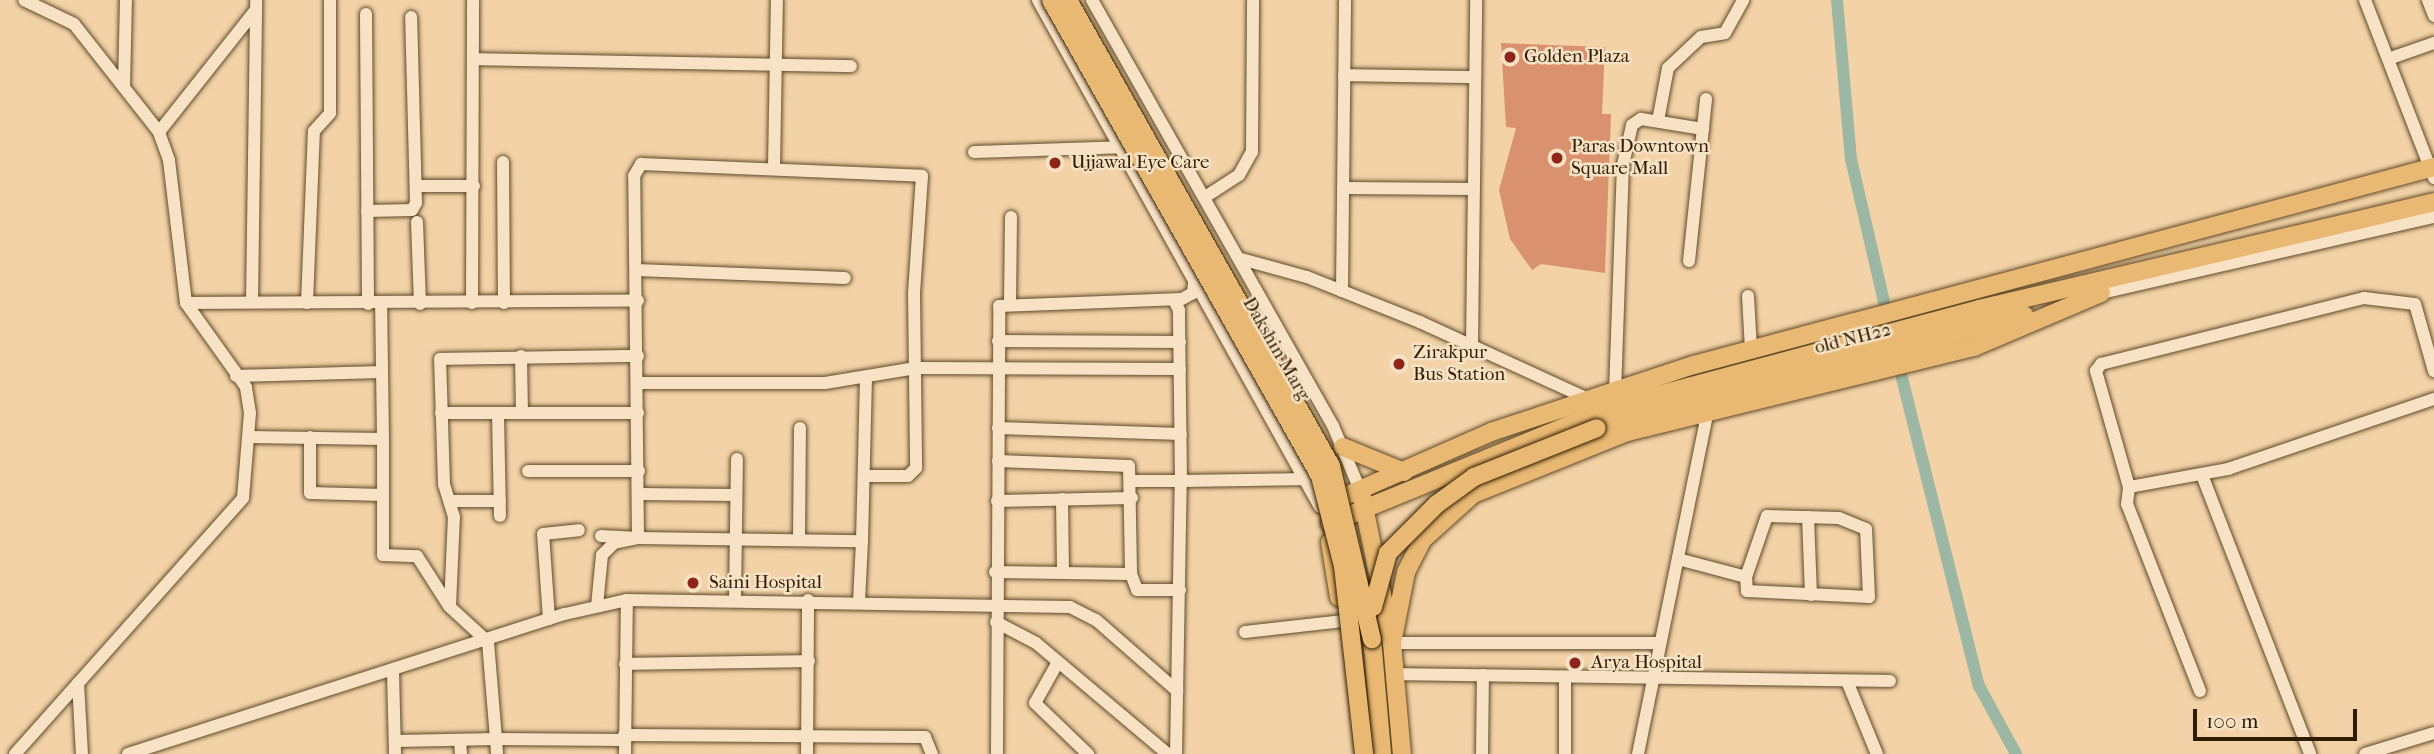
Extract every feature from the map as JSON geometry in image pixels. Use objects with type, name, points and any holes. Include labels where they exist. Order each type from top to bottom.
[{"type":"highway","name":"Dakshin Marg","points":[[1051,0],[1320,476],[1343,566],[1364,754]]},
{"type":"highway","name":"Dakshin Marg","points":[[1068,0],[1331,466],[1372,639]]},
{"type":"highway","points":[[1327,525],[1404,472],[1491,432],[1590,400],[1751,349],[1852,321],[2433,171]]},
{"type":"highway","points":[[1356,754],[1343,621],[1327,525],[1320,507],[1363,499],[1611,408],[1864,348],[1960,314],[2434,202]]},
{"type":"highway","points":[[1392,643],[1406,572],[1443,516],[1473,494],[1570,450],[1707,409],[1866,376],[2101,293],[2112,278]]},
{"type":"highway","name":"old NH22","points":[[1372,639],[1374,587],[1388,553],[1437,504],[1474,477],[1597,428],[1864,348],[1967,340]]},
{"type":"highway","points":[[1343,447],[1404,472]]},
{"type":"highway","name":"Dakshin Marg","points":[[1363,499],[1392,643],[1402,754]]},
{"type":"highway","points":[[1372,639],[1382,754]]},
{"type":"street","points":[[15,754],[243,498],[249,437],[248,399],[236,376],[186,303],[169,160],[159,132],[74,24],[39,3],[24,0]]},
{"type":"street","points":[[124,88],[126,0]]},
{"type":"street","points":[[307,303],[314,131],[330,114],[330,0]]},
{"type":"street","points":[[472,303],[473,0]]},
{"type":"street","points":[[774,167],[778,0]]},
{"type":"street","name":"Dakshin Marg","points":[[1038,0],[1310,479],[1320,507]]},
{"type":"street","name":"Dakshin Marg","points":[[1092,0],[1241,259],[1343,447],[1363,499]]},
{"type":"street","points":[[1205,197],[1239,175],[1252,152],[1253,0]]},
{"type":"street","points":[[1342,291],[1345,0]]},
{"type":"street","points":[[1472,345],[1476,0]]},
{"type":"street","points":[[1658,121],[1668,68],[1701,37],[1725,33],[1743,0]]},
{"type":"street","points":[[2365,0],[2433,171]]},
{"type":"street","points":[[2428,0],[2434,16]]},
{"type":"street","points":[[159,132],[256,5]]},
{"type":"street","points":[[252,302],[256,5]]},
{"type":"street","points":[[366,14],[367,211],[382,372],[383,555],[416,556],[450,607],[488,642],[497,754]]},
{"type":"street","points":[[367,211],[412,211],[416,186],[411,17]]},
{"type":"street","points":[[2388,59],[2434,43]]},
{"type":"street","points":[[473,59],[851,66]]},
{"type":"street","points":[[1344,75],[1475,77]]},
{"type":"street","points":[[1689,261],[1706,99]]},
{"type":"street","points":[[1615,393],[1623,165],[1632,125],[1658,121],[1703,129]]},
{"type":"street","points":[[974,152],[1122,147]]},
{"type":"street","points":[[503,162],[504,303]]},
{"type":"street","points":[[638,538],[638,301],[634,176],[641,164],[774,167],[922,176],[915,472],[864,476]]},
{"type":"street","points":[[416,186],[474,186]]},
{"type":"street","points":[[1343,188],[1474,189]]},
{"type":"street","points":[[1010,301],[1011,217]]},
{"type":"street","points":[[2101,293],[2434,217]]},
{"type":"street","points":[[417,222],[420,304]]},
{"type":"street","points":[[1241,259],[1342,291],[1472,345],[1590,400]]},
{"type":"street","points":[[636,270],[845,278]]},
{"type":"street","points":[[997,754],[995,572],[999,306],[1010,301],[1174,300],[1193,293],[1195,275]]},
{"type":"street","points":[[1748,296],[1751,349]]},
{"type":"street","points":[[2200,691],[2127,504],[2129,487],[2096,371],[2101,364],[2364,298],[2415,304],[2434,371]]},
{"type":"street","points":[[1174,300],[1180,342],[1181,433],[1176,754]]},
{"type":"street","points":[[186,303],[638,301]]},
{"type":"street","points":[[999,341],[1180,342]]},
{"type":"street","points":[[522,356],[522,413]]},
{"type":"street","points":[[450,607],[450,501],[441,413],[441,357],[638,356]]},
{"type":"street","points":[[638,383],[866,379],[916,368],[1180,369]]},
{"type":"street","points":[[236,376],[382,372]]},
{"type":"street","points":[[859,602],[866,379]]},
{"type":"street","points":[[2129,487],[2202,475],[2434,399]]},
{"type":"street","points":[[1637,754],[1707,409]]},
{"type":"street","points":[[441,413],[638,413]]},
{"type":"street","points":[[498,413],[500,516]]},
{"type":"street","points":[[799,540],[800,428]]},
{"type":"street","points":[[998,428],[1181,433]]},
{"type":"street","points":[[249,437],[383,439]]},
{"type":"street","points":[[310,437],[310,493],[383,495]]},
{"type":"street","points":[[735,599],[737,459]]},
{"type":"street","points":[[998,461],[1125,465],[1132,481],[1131,574],[1137,590],[1180,590]]},
{"type":"street","points":[[528,471],[639,471]]},
{"type":"street","points":[[2202,475],[2310,754]]},
{"type":"street","points":[[1132,481],[1310,479]]},
{"type":"street","points":[[639,494],[736,495]]},
{"type":"street","points":[[997,501],[1132,498]]},
{"type":"street","points":[[1062,499],[1063,572]]},
{"type":"street","points":[[450,501],[500,501]]},
{"type":"street","points":[[1808,517],[1811,596]]},
{"type":"street","points":[[1808,517],[1839,518],[1866,529],[1873,592],[1859,598],[1746,592],[1746,577],[1763,520],[1808,517]]},
{"type":"street","points":[[549,619],[543,534],[579,530]]},
{"type":"street","points":[[601,536],[862,541]]},
{"type":"street","points":[[597,606],[602,555],[614,543],[638,538]]},
{"type":"street","points":[[1678,559],[1746,577]]},
{"type":"street","points":[[995,572],[1131,574]]},
{"type":"street","points":[[128,754],[488,642],[549,619],[627,600],[995,602],[1085,612],[1177,691]]},
{"type":"street","points":[[625,754],[627,600]]},
{"type":"street","points":[[807,600],[807,754]]},
{"type":"street","points":[[1245,632],[1343,621]]},
{"type":"street","points":[[996,622],[1058,662],[1168,754]]},
{"type":"street","points":[[1392,643],[1660,643]]},
{"type":"street","points":[[625,664],[809,661]]},
{"type":"street","points":[[1058,662],[1035,703],[1088,754]]},
{"type":"street","points":[[393,671],[395,748],[460,740],[496,739],[925,737],[932,754]]},
{"type":"street","points":[[1395,674],[1890,681]]},
{"type":"street","points":[[1482,754],[1483,675]]},
{"type":"street","points":[[1564,677],[1565,754]]},
{"type":"street","points":[[1847,681],[1877,754]]},
{"type":"street","points":[[78,683],[82,754]]},
{"type":"street","points":[[2365,754],[2434,733]]},
{"type":"street","points":[[460,740],[461,754]]},
{"type":"building","name":"Paras Downtown Square Mall","points":[[1501,43],[1605,47],[1602,114],[1611,114],[1605,273],[1541,264],[1532,270],[1510,239],[1499,190],[1516,128],[1506,127]]},
{"type":"waterway","points":[[1837,0],[1851,159],[1893,341]]},
{"type":"waterway","points":[[1897,358],[1979,686],[2016,754]]},
{"type":"place","name":"Golden Plaza","points":[[1510,57]]},
{"type":"place","name":"Paras Downtown Square Mall","points":[[1557,158]]},
{"type":"place","name":"Ujjawal Eye Care","points":[[1055,163]]},
{"type":"place","name":"Zirakpur Bus Station","points":[[1399,364]]},
{"type":"place","name":"Saini Hospital","points":[[693,583]]},
{"type":"place","name":"Arya Hospital","points":[[1575,663]]}]
